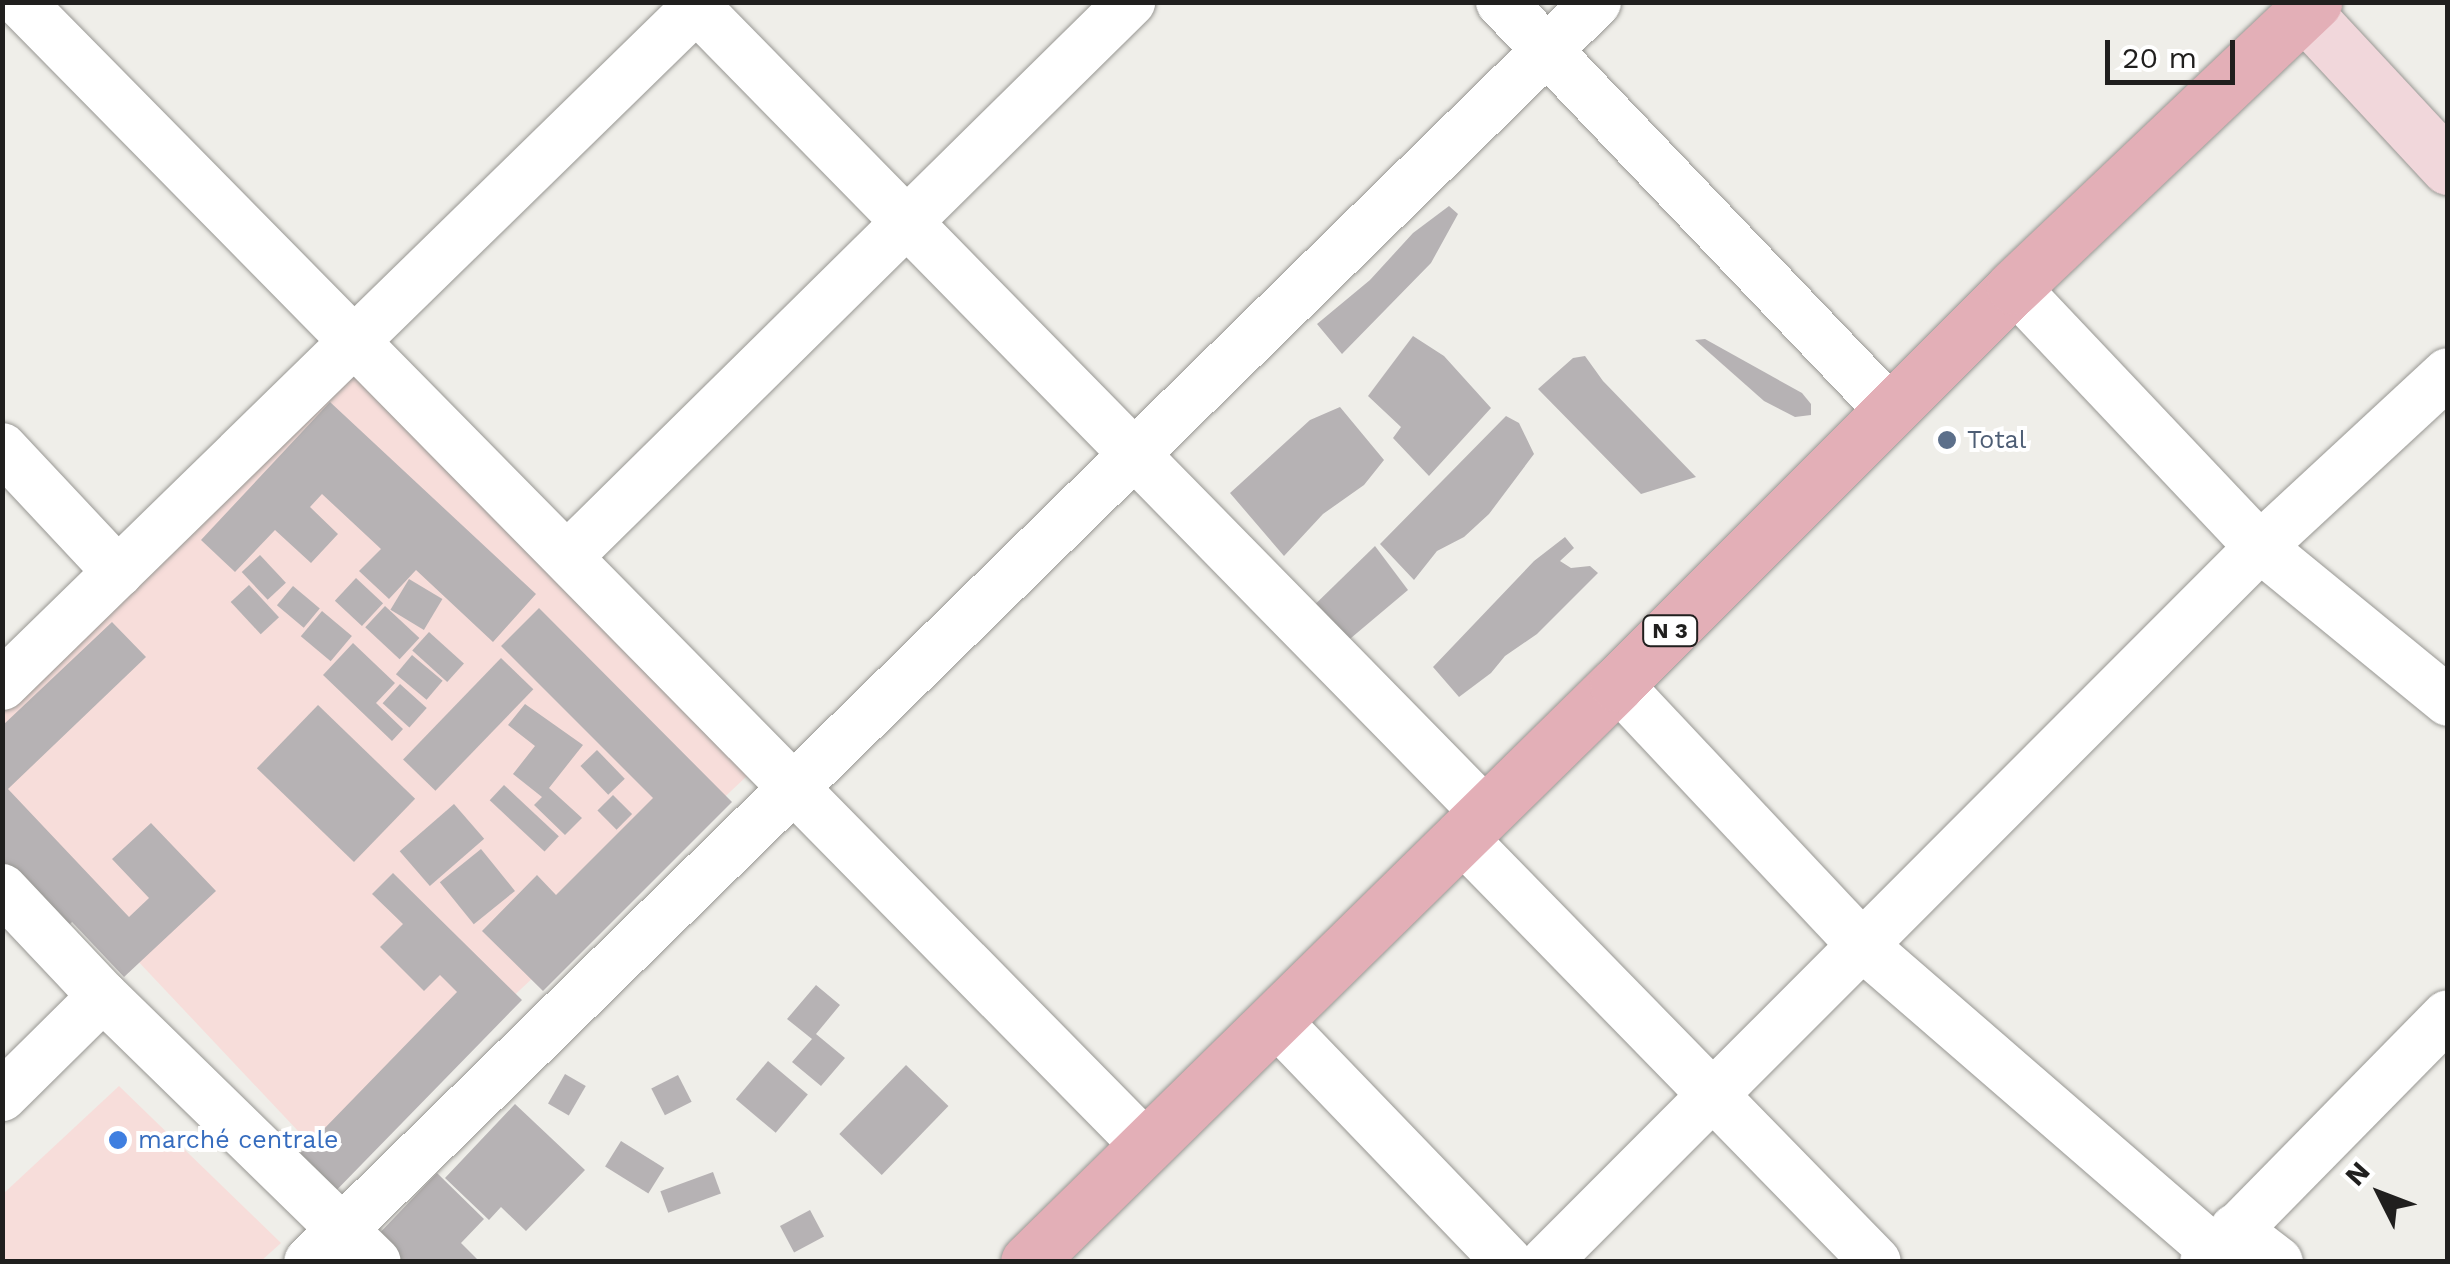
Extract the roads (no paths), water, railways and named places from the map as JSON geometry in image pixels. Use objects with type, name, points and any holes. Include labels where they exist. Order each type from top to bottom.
[{"type":"main road","name":"N 3","points":[[1028,1262],[1618,684],[2014,287],[2304,6]]},
{"type":"street","points":[[20,2],[1145,1144]]},
{"type":"street","points":[[567,557],[1130,2]]},
{"type":"street","points":[[1501,2],[1890,410]]},
{"type":"street","points":[[2,889],[343,1251],[794,788],[1596,2]]},
{"type":"street","points":[[2,685],[696,4],[1135,454],[1473,824],[1712,1094],[1876,1262]]},
{"type":"street","points":[[2304,6],[2448,167]]},
{"type":"street","points":[[2014,287],[2260,547],[2448,701]]},
{"type":"street","points":[[1546,1262],[2260,547],[2448,373]]},
{"type":"street","points":[[2,448],[118,572]]},
{"type":"street","points":[[1618,684],[1863,946],[2218,1247],[2278,1262]]},
{"type":"street","points":[[2,1096],[103,996]]},
{"type":"street","points":[[2218,1247],[2448,1015]]},
{"type":"street","points":[[1274,1020],[1508,1262]]},
{"type":"place","name":"Total","points":[[1947,440]]},
{"type":"place","name":"marché centrale","points":[[118,1140]]}]
